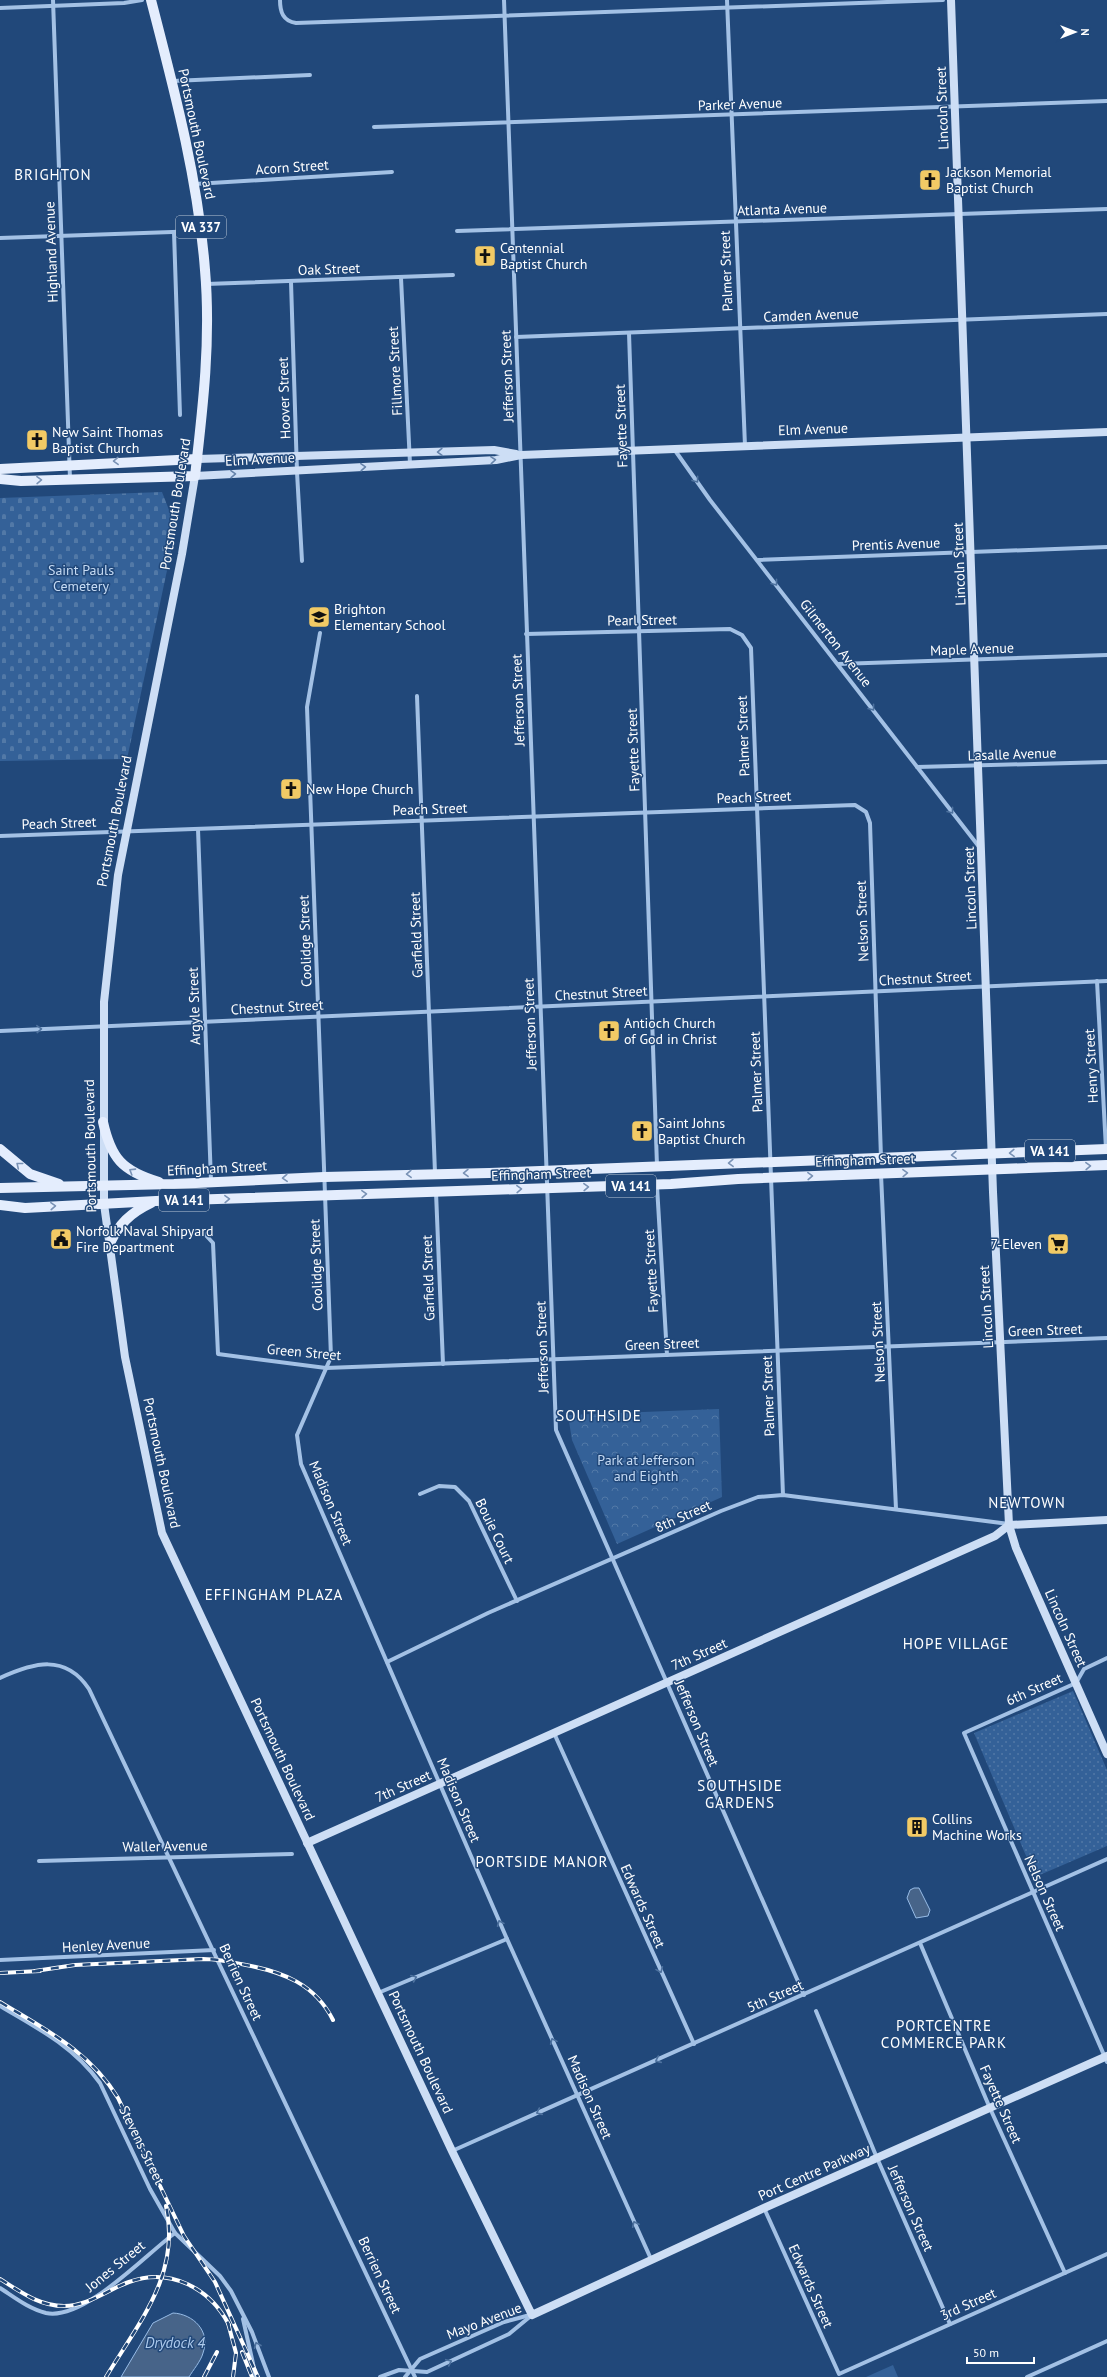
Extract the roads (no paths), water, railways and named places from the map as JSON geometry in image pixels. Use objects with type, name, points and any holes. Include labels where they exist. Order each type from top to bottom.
[{"type":"main road","name":"Portsmouth Boulevard","points":[[150,0],[172,81],[195,184],[202,231],[206,284],[206,366],[197,458],[184,548],[126,831],[112,912],[103,1026],[104,1204],[125,1357],[162,1533],[452,2151],[532,2315]]},
{"type":"main road","name":"Lincoln Street","points":[[951,0],[988,986],[993,1170],[1009,1524],[1016,1548],[1107,1754]]},
{"type":"main road","name":"Elm Avenue","points":[[0,479],[21,481],[297,472],[496,460],[521,455],[1107,432]]},
{"type":"main road","name":"Elm Avenue","points":[[0,469],[197,458],[297,455],[494,450],[521,455]]},
{"type":"main road","points":[[103,1122],[110,1148],[125,1166],[142,1176],[168,1184]]},
{"type":"main road","name":"Effingham Street","points":[[0,1188],[168,1184],[1106,1149]]},
{"type":"main road","points":[[0,1150],[38,1178],[54,1184],[80,1187]]},
{"type":"main road","name":"Effingham Street","points":[[0,1205],[25,1208],[156,1201],[657,1185],[771,1178],[1107,1165]]},
{"type":"main road","points":[[110,1245],[124,1220],[135,1210],[156,1201]]},
{"type":"main road","points":[[0,1210],[25,1208]]},
{"type":"main road","points":[[1009,1524],[1107,1520]]},
{"type":"main road","name":"7th Street","points":[[307,1842],[995,1536],[1009,1524]]},
{"type":"main road","name":"Port Centre Parkway","points":[[532,2315],[651,2259],[989,2106],[1106,2058]]},
{"type":"street","name":"Highland Avenue","points":[[53,0],[70,479]]},
{"type":"street","points":[[0,8],[142,0]]},
{"type":"street","points":[[280,0],[282,15],[291,22],[296,23],[943,0]]},
{"type":"street","name":"Jefferson Street","points":[[504,0],[556,1430],[614,1558],[804,1995]]},
{"type":"street","name":"Palmer Street","points":[[727,0],[739,328],[745,446]]},
{"type":"street","points":[[172,81],[310,75]]},
{"type":"street","name":"Parker Avenue","points":[[374,127],[1107,101]]},
{"type":"street","name":"Acorn Street","points":[[195,184],[392,172]]},
{"type":"street","name":"Atlanta Avenue","points":[[457,231],[1107,209]]},
{"type":"street","points":[[0,238],[202,231]]},
{"type":"street","points":[[174,232],[180,415]]},
{"type":"street","name":"Oak Street","points":[[206,284],[453,276]]},
{"type":"street","name":"Fillmore Street","points":[[401,278],[410,464]]},
{"type":"street","name":"Hoover Street","points":[[291,282],[297,472],[302,561]]},
{"type":"street","name":"Camden Avenue","points":[[516,338],[1107,314]]},
{"type":"street","name":"Fayette Street","points":[[629,333],[657,1166]]},
{"type":"street","name":"Gilmerton Avenue","points":[[673,449],[982,851]]},
{"type":"street","name":"Prentis Avenue","points":[[758,560],[1107,547]]},
{"type":"street","name":"Pearl Street","points":[[526,634],[730,629],[742,635],[750,648]]},
{"type":"street","name":"Coolidge Street","points":[[320,633],[308,699],[311,824],[331,1357],[326,1368]]},
{"type":"street","name":"Palmer Street","points":[[750,648],[783,1495]]},
{"type":"street","name":"Maple Avenue","points":[[838,664],[1107,655]]},
{"type":"street","name":"Garfield Street","points":[[417,696],[435,1174]]},
{"type":"street","name":"Lasalle Avenue","points":[[917,767],[1107,762]]},
{"type":"street","name":"Peach Street","points":[[0,836],[757,808],[855,805],[861,808]]},
{"type":"street","name":"Nelson Street","points":[[861,808],[866,812],[870,823],[881,1158]]},
{"type":"street","name":"Argyle Street","points":[[198,829],[211,1182]]},
{"type":"street","name":"Henry Street","points":[[1097,981],[1106,1149]]},
{"type":"street","name":"Chestnut Street","points":[[0,1031],[1107,981]]},
{"type":"street","name":"Nelson Street","points":[[881,1174],[896,1509]]},
{"type":"street","name":"Fayette Street","points":[[657,1185],[667,1355]]},
{"type":"street","name":"Garfield Street","points":[[436,1192],[443,1364]]},
{"type":"street","name":"Green Street","points":[[202,1231],[213,1242],[218,1354],[326,1368],[1107,1338]]},
{"type":"street","name":"Madison Street","points":[[326,1368],[297,1435],[301,1464],[507,1939],[651,2259]]},
{"type":"street","name":"Bouie Court","points":[[420,1494],[439,1486],[455,1487],[469,1501],[517,1601]]},
{"type":"street","name":"8th Street","points":[[387,1662],[517,1601],[758,1497],[783,1495],[1009,1524]]},
{"type":"street","name":"6th Street","points":[[964,1734],[1076,1683],[1084,1669],[1107,1658]]},
{"type":"street","name":"Berrien Street","points":[[0,1678],[27,1666],[48,1664],[69,1670],[85,1683],[109,1728],[415,2377]]},
{"type":"street","name":"Edwards Street","points":[[554,1733],[694,2044]]},
{"type":"street","name":"Nelson Street","points":[[964,1734],[1106,2058]]},
{"type":"street","name":"Waller Avenue","points":[[38,1861],[292,1854]]},
{"type":"street","name":"5th Street","points":[[452,2151],[1107,1859]]},
{"type":"street","points":[[378,1993],[507,1939]]},
{"type":"street","name":"Fayette Street","points":[[920,1943],[989,2106],[1065,2273]]},
{"type":"street","name":"Henley Avenue","points":[[0,1960],[214,1950]]},
{"type":"street","name":"Stevens Street","points":[[0,2006],[68,2048],[82,2060],[100,2083],[150,2189],[175,2233],[225,2282],[252,2332],[269,2377]]},
{"type":"street","name":"Jefferson Street","points":[[816,2011],[877,2158],[950,2324]]},
{"type":"street","name":"Edwards Street","points":[[764,2208],[839,2374]]},
{"type":"street","name":"Jones Street","points":[[0,2288],[38,2310],[50,2313],[67,2311],[83,2305],[107,2289],[175,2233]]},
{"type":"street","name":"3rd Street","points":[[839,2374],[1107,2254]]},
{"type":"street","name":"Stevens Street","points":[[242,2315],[256,2377]]},
{"type":"street","name":"Mayo Avenue","points":[[406,2377],[420,2359],[504,2322],[532,2315]]},
{"type":"street","name":"Mayo Avenue","points":[[380,2377],[399,2370],[427,2372],[509,2334],[532,2315]]},
{"type":"street","points":[[1027,2377],[1107,2341]]},
{"type":"water","points":[[919,1888],[930,1910],[928,1916],[916,1918],[907,1898],[910,1890]]},
{"type":"water","name":"Drydock 4","points":[[173,2313],[180,2314],[193,2320],[202,2331],[204,2338],[205,2345],[202,2356],[189,2377],[121,2377],[153,2323]]},
{"type":"railway","points":[[35,1971],[75,1965],[203,1959],[225,1961],[273,1971],[297,1982],[317,1997],[333,2020]]},
{"type":"railway","points":[[0,1973],[40,1971]]},
{"type":"railway","points":[[0,2002],[50,2032],[80,2054],[94,2067],[118,2098],[184,2236],[215,2282],[258,2377]]},
{"type":"railway","points":[[106,2377],[143,2317],[154,2296],[162,2275],[168,2254],[169,2231],[166,2206]]},
{"type":"railway","points":[[0,2279],[38,2301],[46,2304],[64,2306],[89,2301],[121,2285],[144,2278],[159,2277],[174,2279],[200,2291],[221,2312],[229,2325]]},
{"type":"railway","points":[[228,2323],[236,2353],[233,2377]]},
{"type":"railway","points":[[204,2377],[217,2352]]},
{"type":"railway","points":[[242,2352],[252,2377]]},
{"type":"place","name":"Jackson Memorial Baptist Church","points":[[930,180]]},
{"type":"place","name":"Centennial Baptist Church","points":[[485,256]]},
{"type":"place","name":"New Saint Thomas Baptist Church","points":[[37,440]]},
{"type":"place","name":"Brighton Elementary School","points":[[319,617]]},
{"type":"place","name":"New Hope Church","points":[[291,789]]},
{"type":"place","name":"Antioch Church of God in Christ","points":[[609,1031]]},
{"type":"place","name":"Saint Johns Baptist Church","points":[[642,1131]]},
{"type":"place","name":"Norfolk Naval Shipyard Fire Department","points":[[61,1239]]},
{"type":"place","name":"7-Eleven","points":[[1058,1244]]},
{"type":"place","name":"Collins Machine Works","points":[[917,1827]]},
{"type":"district","name":"BRIGHTON","points":[[53,175]]},
{"type":"district","name":"SOUTHSIDE","points":[[599,1416]]},
{"type":"district","name":"NEWTOWN","points":[[1027,1503]]},
{"type":"district","name":"EFFINGHAM PLAZA","points":[[274,1595]]},
{"type":"district","name":"HOPE VILLAGE","points":[[956,1644]]},
{"type":"district","name":"SOUTHSIDE GARDENS","points":[[740,1794]]},
{"type":"district","name":"PORTSIDE MANOR","points":[[542,1862]]},
{"type":"district","name":"PORTCENTRE COMMERCE PARK","points":[[944,2034]]},
{"type":"park label","name":"Saint Pauls Cemetery","points":[[81,578]]},
{"type":"park label","name":"Park at Jefferson and Eighth","points":[[646,1468]]}]
